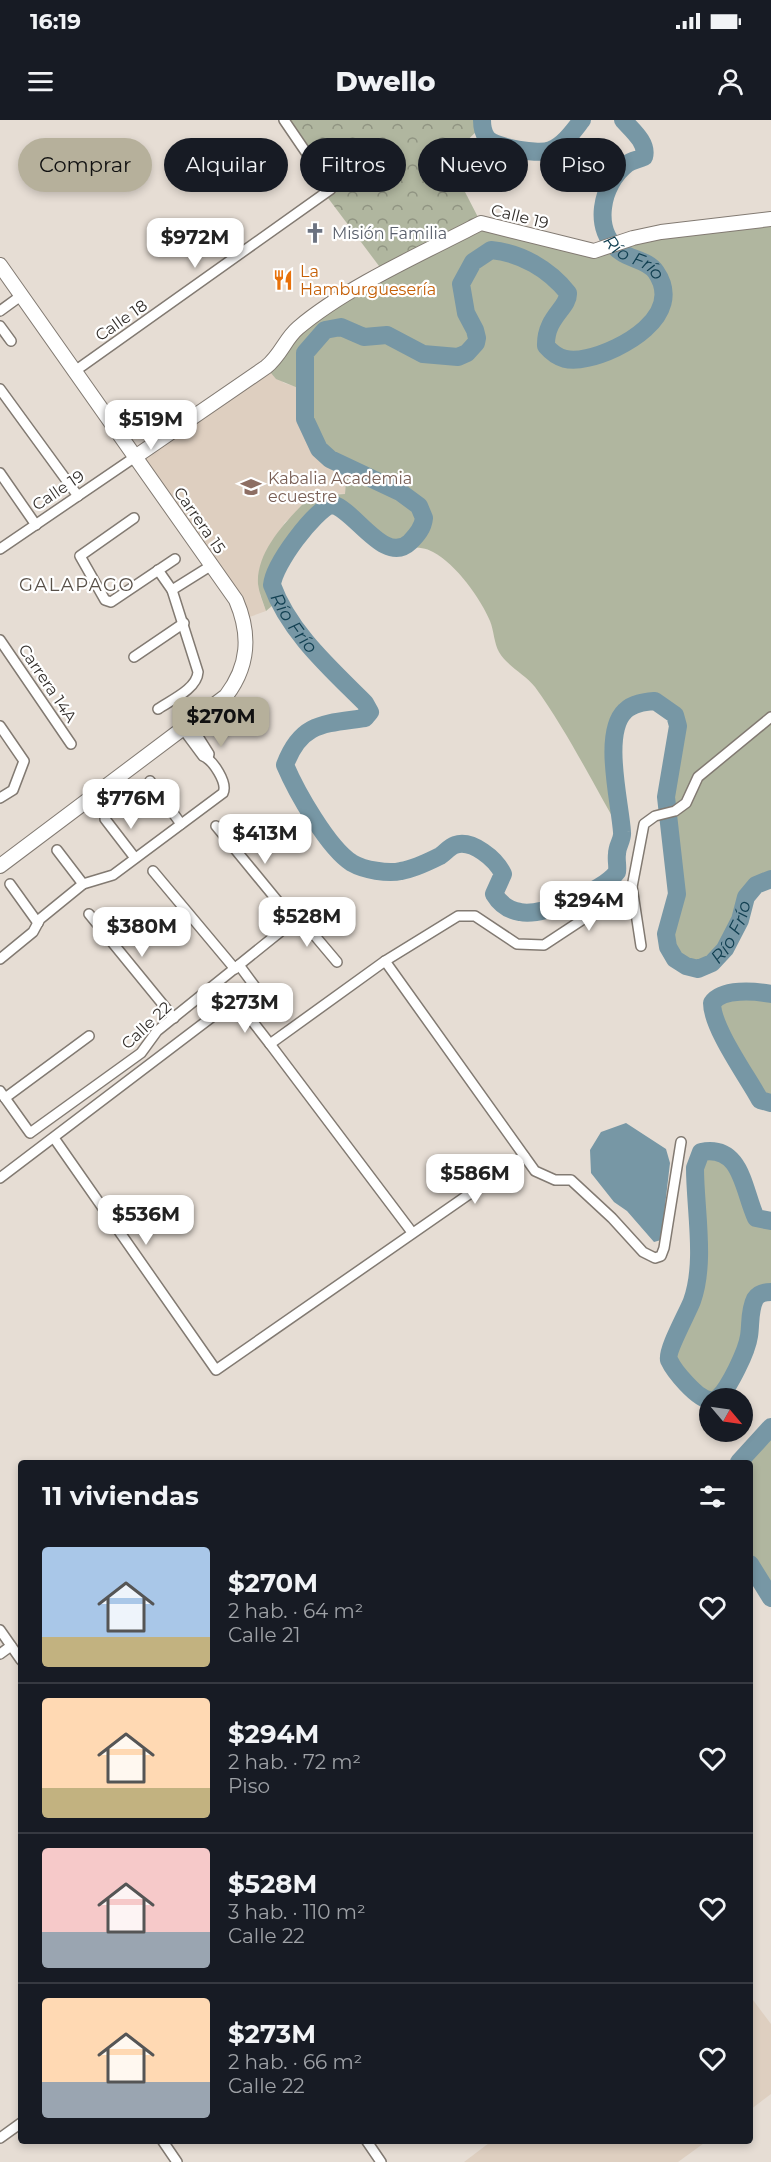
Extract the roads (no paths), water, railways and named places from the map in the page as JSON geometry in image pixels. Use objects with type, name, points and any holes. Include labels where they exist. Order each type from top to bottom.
[{"type":"street","name":"Calle 18","points":[[75,371],[331,189],[284,120]]},
{"type":"street","name":"Calle 19","points":[[0,549],[266,367],[279,357],[299,327],[352,291],[482,223],[513,229],[577,249],[603,251],[633,238],[771,219]]},
{"type":"street","name":"Carrera 15","points":[[0,265],[212,565],[236,600],[244,619],[246,656],[241,672],[226,696],[186,727]]},
{"type":"street","points":[[1,308],[22,295]]},
{"type":"street","points":[[0,326],[11,341]]},
{"type":"street","points":[[0,389],[78,496]]},
{"type":"street","points":[[1,476],[36,525]]},
{"type":"street","points":[[134,518],[82,554],[81,560],[107,602],[175,559]]},
{"type":"street","points":[[172,590],[212,565]]},
{"type":"street","points":[[158,570],[172,590],[184,622],[197,680],[158,709]]},
{"type":"street","points":[[134,657],[184,622]]},
{"type":"street","name":"Carrera 14A","points":[[0,640],[71,744]]},
{"type":"street","points":[[641,946],[632,887],[644,824],[655,816],[675,812],[686,803],[698,777],[771,717]]},
{"type":"street","points":[[0,726],[24,761],[13,789],[0,798]]},
{"type":"street","points":[[0,866],[186,727],[209,754],[208,758],[225,788],[113,875],[83,885],[38,923],[33,932],[0,959]]},
{"type":"street","points":[[150,781],[181,824]]},
{"type":"street","points":[[105,819],[135,858]]},
{"type":"street","points":[[216,826],[337,962]]},
{"type":"street","points":[[57,849],[83,885]]},
{"type":"street","points":[[153,871],[276,1015]]},
{"type":"street","points":[[10,884],[38,923]]},
{"type":"street","points":[[270,1044],[385,961],[458,916],[475,916],[517,944],[544,945],[632,887]]},
{"type":"street","points":[[89,914],[174,1018]]},
{"type":"street","name":"Calle 22","points":[[2,1095],[30,1133],[141,1053],[157,1031],[299,917]]},
{"type":"street","points":[[385,961],[535,1171],[555,1180],[571,1180],[612,1218],[643,1252],[655,1258],[661,1256],[664,1248],[681,1142]]},
{"type":"street","points":[[0,1178],[229,1004],[242,1008],[411,1232]]},
{"type":"street","points":[[2,1095],[89,1036]]},
{"type":"street","points":[[54,1138],[216,1370],[524,1155]]},
{"type":"street","points":[[0,1630],[18,1656]]},
{"type":"street","points":[[0,1654],[11,1646]]},
{"type":"street","points":[[0,2138],[18,2125]]},
{"type":"street","points":[[165,2144],[177,2162]]},
{"type":"street","points":[[369,2144],[381,2162]]},
{"type":"water","points":[[626,1123],[666,1149],[670,1163],[661,1240],[654,1242],[627,1211],[614,1202],[591,1173],[590,1150],[601,1132]]},
{"type":"waterway","name":"Río Frío","points":[[482,120],[485,134],[492,142],[508,148],[537,152],[551,150],[560,145],[582,120]]},
{"type":"waterway","name":"Río Frío","points":[[623,120],[635,132],[645,152],[644,157],[627,164],[611,183],[603,208],[603,220],[612,243],[621,252],[653,268],[663,288],[663,303],[656,317],[645,329],[616,348],[601,354],[575,360],[560,357],[546,346],[547,336],[553,320],[565,304],[568,293],[534,264],[513,255],[491,250],[473,262],[461,284],[466,313],[477,338],[476,343],[467,353],[458,357],[423,354],[387,335],[364,337],[341,327],[325,330],[305,353],[305,419],[319,449],[330,459],[400,492],[419,506],[424,518],[419,531],[410,542],[400,548],[391,547],[371,535],[351,516],[332,504],[315,517],[287,552],[274,576],[272,585],[279,602],[300,634],[365,703],[370,712],[365,718],[326,724],[307,733],[298,740],[285,765],[323,832],[352,863],[376,871],[401,871],[431,861],[455,845],[469,845],[483,852],[500,868],[503,874],[494,894],[502,904],[520,912],[543,911],[586,894],[599,887],[617,872],[617,851],[622,835],[613,751],[618,721],[628,708],[639,703],[655,701],[675,715],[678,726],[666,797],[677,894],[666,934],[668,947],[675,959],[686,966],[698,969],[712,963],[725,949],[740,920],[746,897],[756,885],[771,879]]},
{"type":"waterway","name":"Río Frío","points":[[771,994],[731,993],[717,998],[712,1003],[718,1025],[731,1052],[760,1100],[771,1103]]},
{"type":"waterway","name":"Río Frío","points":[[699,1395],[676,1371],[669,1360],[669,1355],[696,1286],[699,1235],[695,1168],[701,1152],[715,1151],[725,1155],[733,1162],[744,1183],[756,1218],[771,1221]]},
{"type":"waterway","name":"Río Frío","points":[[725,1388],[745,1351],[755,1299],[762,1293],[771,1292]]},
{"type":"waterway","name":"Río Frío","points":[[741,1460],[771,1427]]},
{"type":"waterway","name":"Río Frío","points":[[753,1569],[771,1598]]},
{"type":"place","name":"Misión Familia","points":[[315,233]]},
{"type":"place","name":"La Hamburguesería","points":[[283,280]]},
{"type":"place","name":"Kabalia Academia ecuestre","points":[[251,487]]},
{"type":"district","name":"GALAPAGO","points":[[77,585]]}]
